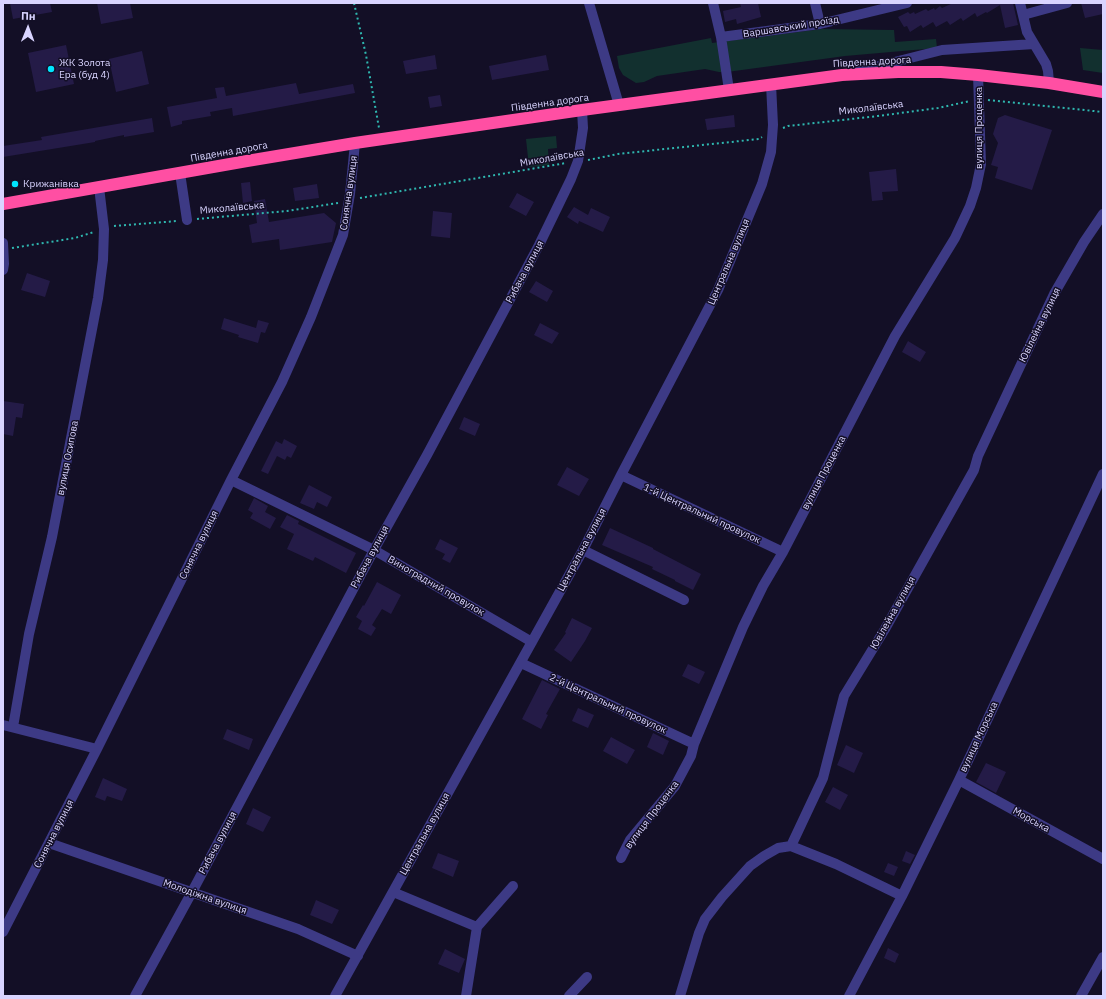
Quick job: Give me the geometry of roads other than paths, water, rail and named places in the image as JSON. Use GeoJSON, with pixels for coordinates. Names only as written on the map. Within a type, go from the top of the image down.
{"type":"FeatureCollection","features":[{"type":"Feature","properties":{"kind":"highway","name":"Південна дорога"},"geometry":{"type":"LineString","coordinates":[[3,204],[381,139],[842,75],[898,72],[941,72],[1049,83],[1103,92]]}},
{"type":"Feature","properties":{"kind":"street"},"geometry":{"type":"LineString","coordinates":[[589,3],[619,105]]}},
{"type":"Feature","properties":{"kind":"street"},"geometry":{"type":"LineString","coordinates":[[713,3],[721,37],[729,90]]}},
{"type":"Feature","properties":{"kind":"street"},"geometry":{"type":"LineString","coordinates":[[815,3],[820,24]]}},
{"type":"Feature","properties":{"kind":"street","name":"Варшавський проїзд"},"geometry":{"type":"LineString","coordinates":[[721,37],[820,24],[908,3]]}},
{"type":"Feature","properties":{"kind":"street"},"geometry":{"type":"LineString","coordinates":[[1020,3],[1027,32],[1046,64],[1049,83]]}},
{"type":"Feature","properties":{"kind":"street"},"geometry":{"type":"LineString","coordinates":[[1023,15],[1067,3]]}},
{"type":"Feature","properties":{"kind":"street"},"geometry":{"type":"LineString","coordinates":[[842,75],[942,50],[1034,44]]}},
{"type":"Feature","properties":{"kind":"street","name":"вулиця Проценка"},"geometry":{"type":"LineString","coordinates":[[620,858],[630,840],[675,786],[691,756],[694,744],[743,627],[763,586],[783,552],[895,336],[955,238],[970,206],[976,188],[981,164],[978,75]]}},
{"type":"Feature","properties":{"kind":"street","name":"Центральна вулиця"},"geometry":{"type":"LineString","coordinates":[[335,996],[583,550],[718,290],[762,184],[771,152],[773,131],[771,84]]}},
{"type":"Feature","properties":{"kind":"street","name":"Рибача вулиця"},"geometry":{"type":"LineString","coordinates":[[135,996],[539,245],[571,179],[578,161],[583,128],[582,110]]}},
{"type":"Feature","properties":{"kind":"street","name":"Сонячна вулиця"},"geometry":{"type":"LineString","coordinates":[[3,932],[282,382],[310,318],[343,235],[356,143]]}},
{"type":"Feature","properties":{"kind":"street"},"geometry":{"type":"LineString","coordinates":[[180,173],[187,220]]}},
{"type":"Feature","properties":{"kind":"street","name":"вулиця Осипова"},"geometry":{"type":"LineString","coordinates":[[8,726],[52,537],[97,305],[103,260],[104,229],[99,187]]}},
{"type":"Feature","properties":{"kind":"street","name":"Ювілейна вулиця"},"geometry":{"type":"LineString","coordinates":[[791,846],[823,778],[844,696],[885,629],[974,470],[978,456],[1054,294],[1084,242],[1103,214]]}},
{"type":"Feature","properties":{"kind":"street"},"geometry":{"type":"LineString","coordinates":[[3,246],[3,270]]}},
{"type":"Feature","properties":{"kind":"street","name":"вулиця Морська"},"geometry":{"type":"LineString","coordinates":[[849,996],[902,896],[959,780],[1103,474]]}},
{"type":"Feature","properties":{"kind":"street","name":"1-й Центральний провулок"},"geometry":{"type":"LineString","coordinates":[[621,475],[783,552]]}},
{"type":"Feature","properties":{"kind":"street","name":"Виноградний провулок"},"geometry":{"type":"LineString","coordinates":[[231,480],[374,550],[532,642]]}},
{"type":"Feature","properties":{"kind":"street"},"geometry":{"type":"LineString","coordinates":[[583,550],[684,600]]}},
{"type":"Feature","properties":{"kind":"street","name":"2-й Центральний провулок"},"geometry":{"type":"LineString","coordinates":[[521,663],[694,744]]}},
{"type":"Feature","properties":{"kind":"street"},"geometry":{"type":"LineString","coordinates":[[8,726],[97,749]]}},
{"type":"Feature","properties":{"kind":"street","name":"Морська"},"geometry":{"type":"LineString","coordinates":[[959,780],[1103,859]]}},
{"type":"Feature","properties":{"kind":"street","name":"Молодіжна вулиця"},"geometry":{"type":"LineString","coordinates":[[49,843],[298,929],[358,956]]}},
{"type":"Feature","properties":{"kind":"street"},"geometry":{"type":"LineString","coordinates":[[680,996],[698,933],[705,918],[750,866],[778,848],[791,846],[836,864],[902,896]]}},
{"type":"Feature","properties":{"kind":"street"},"geometry":{"type":"LineString","coordinates":[[466,996],[477,927],[513,886]]}},
{"type":"Feature","properties":{"kind":"street"},"geometry":{"type":"LineString","coordinates":[[393,892],[477,927]]}},
{"type":"Feature","properties":{"kind":"street"},"geometry":{"type":"LineString","coordinates":[[1081,996],[1103,957]]}},
{"type":"Feature","properties":{"kind":"street"},"geometry":{"type":"LineString","coordinates":[[569,996],[587,976]]}},
{"type":"Feature","properties":{"kind":"place","name":"ЖК Золота Ера (буд 4)"},"geometry":{"type":"Point","coordinates":[51,69]}},
{"type":"Feature","properties":{"kind":"place","name":"Крижанiвка"},"geometry":{"type":"Point","coordinates":[15,184]}}]}
